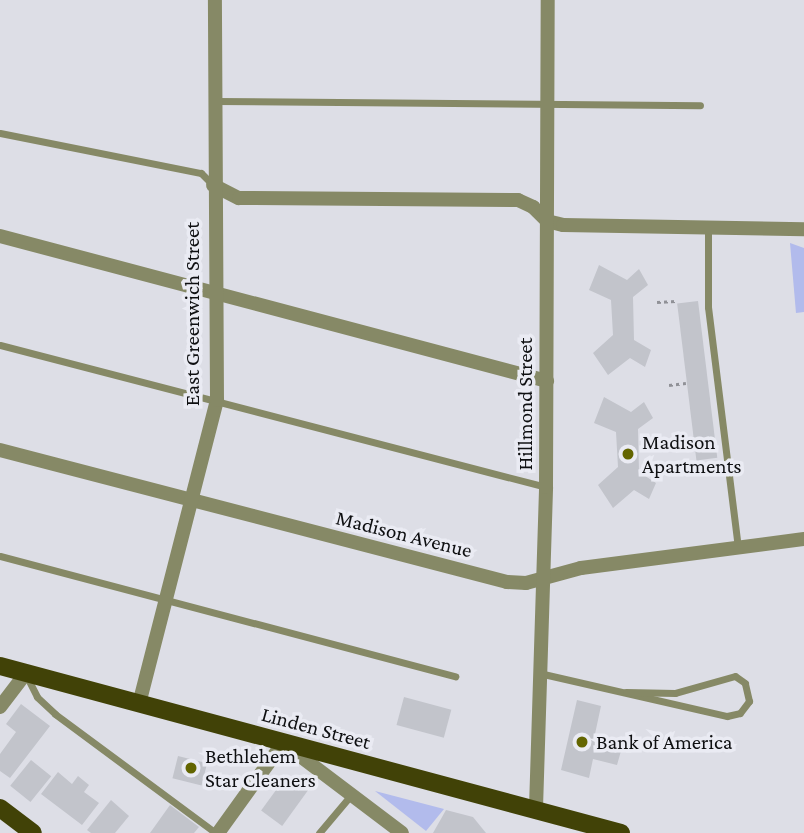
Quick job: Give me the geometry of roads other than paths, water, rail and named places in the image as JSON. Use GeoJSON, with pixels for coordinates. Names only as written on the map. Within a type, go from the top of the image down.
{"type":"FeatureCollection","features":[{"type":"Feature","properties":{"kind":"main road","name":"Linden Street"},"geometry":{"type":"LineString","coordinates":[[0,666],[621,833]]}},
{"type":"Feature","properties":{"kind":"main road"},"geometry":{"type":"LineString","coordinates":[[0,808],[33,833]]}},
{"type":"Feature","properties":{"kind":"street","name":"East Greenwich Street"},"geometry":{"type":"LineString","coordinates":[[139,704],[193,502],[217,400],[213,185],[215,0]]}},
{"type":"Feature","properties":{"kind":"street","name":"Hillmond Street"},"geometry":{"type":"LineString","coordinates":[[536,808],[541,577],[546,487],[548,0]]}},
{"type":"Feature","properties":{"kind":"street"},"geometry":{"type":"LineString","coordinates":[[213,185],[239,198],[518,200],[547,221],[563,225],[709,225],[804,229]]}},
{"type":"Feature","properties":{"kind":"street"},"geometry":{"type":"LineString","coordinates":[[0,236],[547,381]]}},
{"type":"Feature","properties":{"kind":"street","name":"Madison Avenue"},"geometry":{"type":"LineString","coordinates":[[0,450],[507,582],[526,583],[541,577],[738,547],[804,540]]}},
{"type":"Feature","properties":{"kind":"street"},"geometry":{"type":"LineString","coordinates":[[0,707],[26,673]]}},
{"type":"Feature","properties":{"kind":"street"},"geometry":{"type":"LineString","coordinates":[[217,833],[283,743],[402,833]]}},
{"type":"Feature","properties":{"kind":"lane"},"geometry":{"type":"LineString","coordinates":[[215,101],[700,104]]}},
{"type":"Feature","properties":{"kind":"lane"},"geometry":{"type":"LineString","coordinates":[[0,133],[201,173],[213,185]]}},
{"type":"Feature","properties":{"kind":"lane"},"geometry":{"type":"LineString","coordinates":[[709,225],[708,307],[738,547]]}},
{"type":"Feature","properties":{"kind":"lane"},"geometry":{"type":"LineString","coordinates":[[0,345],[546,487]]}},
{"type":"Feature","properties":{"kind":"lane"},"geometry":{"type":"LineString","coordinates":[[0,556],[455,676]]}},
{"type":"Feature","properties":{"kind":"lane"},"geometry":{"type":"LineString","coordinates":[[26,673],[37,697],[55,714],[217,833]]}},
{"type":"Feature","properties":{"kind":"lane"},"geometry":{"type":"LineString","coordinates":[[539,673],[727,716],[740,713],[749,701],[745,684],[735,676],[676,693],[626,692]]}},
{"type":"Feature","properties":{"kind":"lane"},"geometry":{"type":"LineString","coordinates":[[319,833],[351,795]]}},
{"type":"Feature","properties":{"kind":"place","name":"Madison Apartments"},"geometry":{"type":"Point","coordinates":[628,454]}},
{"type":"Feature","properties":{"kind":"place","name":"Bank of America"},"geometry":{"type":"Point","coordinates":[582,742]}},
{"type":"Feature","properties":{"kind":"place","name":"Bethlehem Star Cleaners"},"geometry":{"type":"Point","coordinates":[191,768]}}]}
